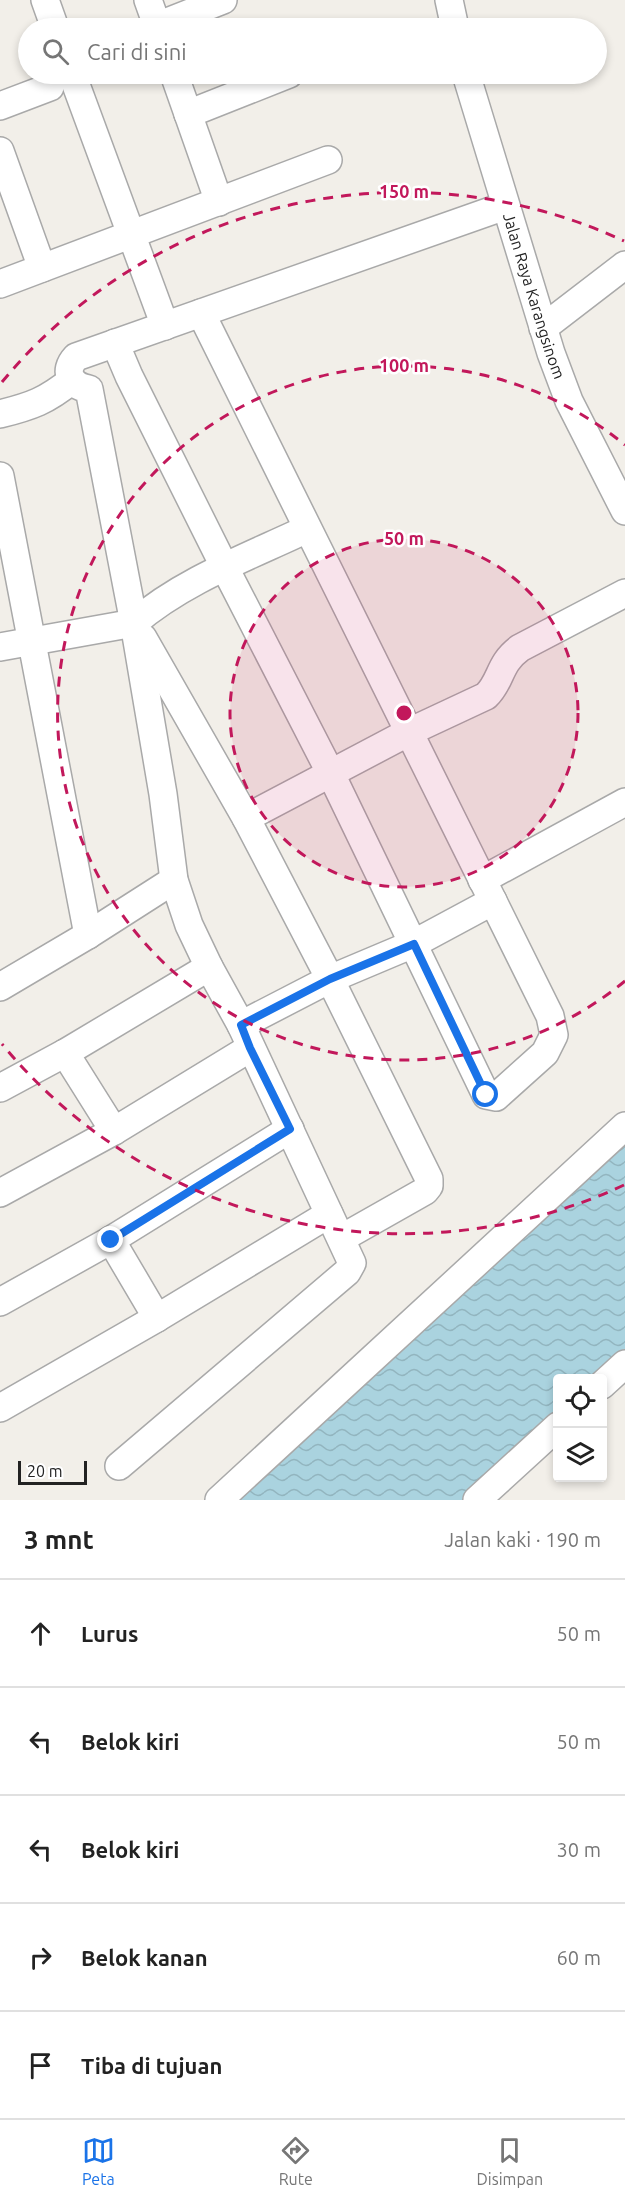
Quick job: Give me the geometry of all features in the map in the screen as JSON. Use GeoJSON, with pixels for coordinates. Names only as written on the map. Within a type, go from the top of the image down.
{"type":"FeatureCollection","features":[{"type":"Feature","properties":{"kind":"street"},"geometry":{"type":"LineString","coordinates":[[45,0],[51,18]]}},
{"type":"Feature","properties":{"kind":"street"},"geometry":{"type":"LineString","coordinates":[[148,0],[155,18]]}},
{"type":"Feature","properties":{"kind":"street"},"geometry":{"type":"LineString","coordinates":[[180,18],[223,0]]}},
{"type":"Feature","properties":{"kind":"street"},"geometry":{"type":"LineString","coordinates":[[448,0],[452,18]]}},
{"type":"Feature","properties":{"kind":"street"},"geometry":{"type":"LineString","coordinates":[[0,105],[51,84]]}},
{"type":"Feature","properties":{"kind":"street"},"geometry":{"type":"LineString","coordinates":[[63,84],[133,235],[165,326]]}},
{"type":"Feature","properties":{"kind":"street"},"geometry":{"type":"LineString","coordinates":[[178,84],[219,202]]}},
{"type":"Feature","properties":{"kind":"street"},"geometry":{"type":"LineString","coordinates":[[188,114],[264,84]]}},
{"type":"Feature","properties":{"kind":"street","name":"Jalan Raya Karangsinom"},"geometry":{"type":"LineString","coordinates":[[469,84],[543,328],[569,401],[625,511]]}},
{"type":"Feature","properties":{"kind":"street"},"geometry":{"type":"LineString","coordinates":[[0,151],[42,268]]}},
{"type":"Feature","properties":{"kind":"street"},"geometry":{"type":"LineString","coordinates":[[0,284],[328,160]]}},
{"type":"Feature","properties":{"kind":"street"},"geometry":{"type":"LineString","coordinates":[[119,1466],[347,1272],[352,1263],[246,1036],[189,925],[174,879],[163,794],[134,623],[80,385],[68,370],[70,363],[76,357],[506,206]]}},
{"type":"Feature","properties":{"kind":"street"},"geometry":{"type":"LineString","coordinates":[[543,328],[625,265]]}},
{"type":"Feature","properties":{"kind":"street"},"geometry":{"type":"LineString","coordinates":[[115,343],[129,376],[225,568],[331,774],[486,1095],[496,1097],[545,1053],[554,1035],[550,1016],[201,313]]}},
{"type":"Feature","properties":{"kind":"street"},"geometry":{"type":"LineString","coordinates":[[0,414],[33,405],[80,385],[129,376]]}},
{"type":"Feature","properties":{"kind":"street"},"geometry":{"type":"LineString","coordinates":[[0,476],[88,935]]}},
{"type":"Feature","properties":{"kind":"street"},"geometry":{"type":"LineString","coordinates":[[0,647],[134,623],[148,610],[204,578],[307,529]]}},
{"type":"Feature","properties":{"kind":"street"},"geometry":{"type":"LineString","coordinates":[[246,818],[408,732],[486,696],[492,690],[501,668],[510,655],[625,593]]}},
{"type":"Feature","properties":{"kind":"street"},"geometry":{"type":"LineString","coordinates":[[134,623],[246,818],[330,979],[430,1182],[425,1191],[342,1238]]}},
{"type":"Feature","properties":{"kind":"street"},"geometry":{"type":"LineString","coordinates":[[0,1193],[114,1131],[330,979],[414,944],[487,890],[625,802]]}},
{"type":"Feature","properties":{"kind":"street"},"geometry":{"type":"LineString","coordinates":[[0,987],[88,935],[174,879]]}},
{"type":"Feature","properties":{"kind":"street"},"geometry":{"type":"LineString","coordinates":[[0,1088],[65,1053],[209,967]]}},
{"type":"Feature","properties":{"kind":"street"},"geometry":{"type":"LineString","coordinates":[[65,1053],[114,1131]]}},
{"type":"Feature","properties":{"kind":"street"},"geometry":{"type":"LineString","coordinates":[[219,1500],[625,1126]]}},
{"type":"Feature","properties":{"kind":"street"},"geometry":{"type":"LineString","coordinates":[[0,1302],[111,1240],[290,1129]]}},
{"type":"Feature","properties":{"kind":"street"},"geometry":{"type":"LineString","coordinates":[[0,1408],[157,1318],[329,1214]]}},
{"type":"Feature","properties":{"kind":"street"},"geometry":{"type":"LineString","coordinates":[[111,1240],[157,1318]]}},
{"type":"Feature","properties":{"kind":"street"},"geometry":{"type":"LineString","coordinates":[[607,1381],[625,1364]]}},
{"type":"Feature","properties":{"kind":"street"},"geometry":{"type":"LineString","coordinates":[[477,1500],[556,1428]]}},
{"type":"Feature","properties":{"kind":"water"},"geometry":{"type":"Polygon","coordinates":[[[625,1126],[625,1364],[607,1375],[553,1374],[553,1431],[478,1500],[219,1500],[625,1126]]]}},
{"type":"Feature","properties":{"kind":"route"},"geometry":{"type":"LineString","coordinates":[[111,1240],[290,1129],[241,1025],[330,979],[414,944],[486,1095]]}}]}
